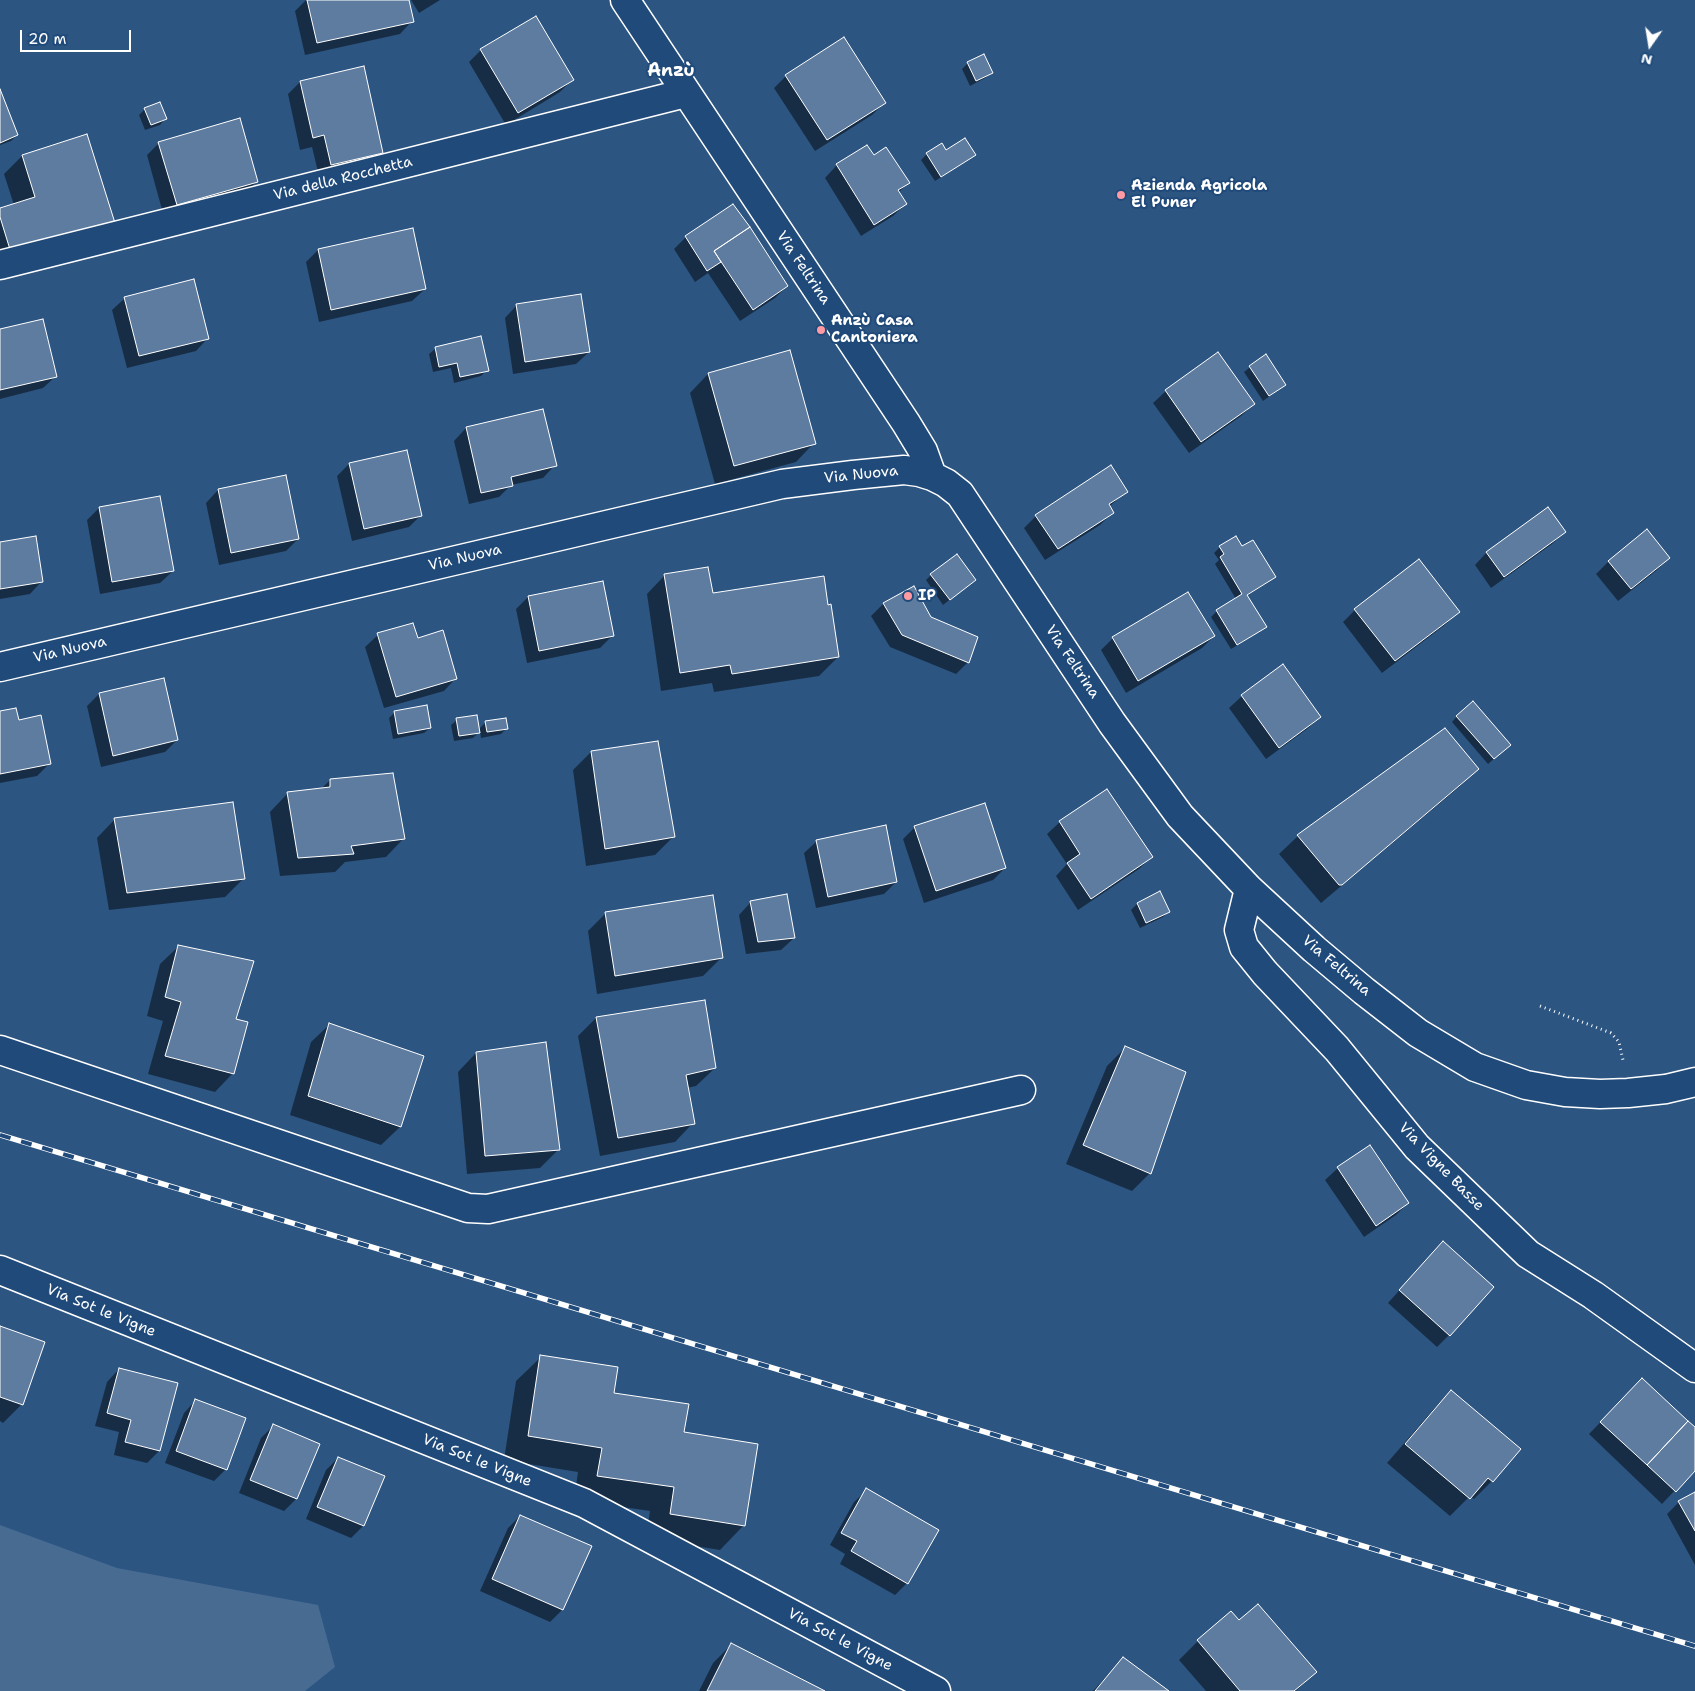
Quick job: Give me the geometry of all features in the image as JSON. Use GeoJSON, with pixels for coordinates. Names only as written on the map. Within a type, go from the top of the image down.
{"type":"FeatureCollection","features":[{"type":"Feature","properties":{"kind":"street","name":"Via Feltrina"},"geometry":{"type":"LineString","coordinates":[[625,0],[906,423],[923,451],[932,476],[946,483],[960,494],[1112,723],[1180,816],[1249,890],[1314,950],[1364,991],[1418,1033],[1475,1067],[1526,1085],[1565,1092],[1628,1093],[1666,1089],[1695,1082]]}},
{"type":"Feature","properties":{"kind":"street","name":"Via della Rocchetta"},"geometry":{"type":"LineString","coordinates":[[0,265],[686,93]]}},
{"type":"Feature","properties":{"kind":"street","name":"Via Nuova"},"geometry":{"type":"LineString","coordinates":[[0,667],[782,484],[904,470],[932,476]]}},
{"type":"Feature","properties":{"kind":"street","name":"Via Vigne Basse"},"geometry":{"type":"LineString","coordinates":[[1249,890],[1239,930],[1244,947],[1337,1049],[1417,1147],[1528,1254],[1593,1295],[1695,1368]]}},
{"type":"Feature","properties":{"kind":"street"},"geometry":{"type":"LineString","coordinates":[[0,1050],[468,1208],[488,1209],[1021,1090]]}},
{"type":"Feature","properties":{"kind":"street","name":"Via Sot le Vigne"},"geometry":{"type":"LineString","coordinates":[[0,1270],[584,1503],[936,1691]]}},
{"type":"Feature","properties":{"kind":"path"},"geometry":{"type":"LineString","coordinates":[[1540,1006],[1606,1031],[1615,1037],[1622,1048],[1628,1093]]}},
{"type":"Feature","properties":{"kind":"shaded area"},"geometry":{"type":"Polygon","coordinates":[[[0,1525],[117,1568],[318,1605],[335,1667],[305,1691],[0,1691],[0,1525]]]}},
{"type":"Feature","properties":{"kind":"building"},"geometry":{"type":"Polygon","coordinates":[[[307,0],[409,0],[414,22],[317,43],[307,0]]]}},
{"type":"Feature","properties":{"kind":"building"},"geometry":{"type":"Polygon","coordinates":[[[536,16],[574,80],[518,113],[480,49],[536,16]]]}},
{"type":"Feature","properties":{"kind":"building"},"geometry":{"type":"Polygon","coordinates":[[[844,37],[886,103],[827,140],[785,75],[844,37]]]}},
{"type":"Feature","properties":{"kind":"building"},"geometry":{"type":"Polygon","coordinates":[[[984,54],[993,73],[976,81],[967,62],[984,54]]]}},
{"type":"Feature","properties":{"kind":"building"},"geometry":{"type":"Polygon","coordinates":[[[364,66],[383,153],[331,165],[324,135],[313,138],[300,81],[364,66]]]}},
{"type":"Feature","properties":{"kind":"building"},"geometry":{"type":"Polygon","coordinates":[[[0,89],[18,135],[0,143],[0,89]]]}},
{"type":"Feature","properties":{"kind":"building"},"geometry":{"type":"Polygon","coordinates":[[[160,102],[167,119],[151,125],[144,108],[160,102]]]}},
{"type":"Feature","properties":{"kind":"building"},"geometry":{"type":"Polygon","coordinates":[[[240,118],[258,182],[177,205],[158,142],[240,118]]]}},
{"type":"Feature","properties":{"kind":"building"},"geometry":{"type":"Polygon","coordinates":[[[87,134],[115,223],[12,256],[0,217],[0,208],[35,197],[22,155],[87,134]]]}},
{"type":"Feature","properties":{"kind":"building"},"geometry":{"type":"Polygon","coordinates":[[[965,138],[976,155],[941,177],[926,153],[942,143],[946,150],[965,138]]]}},
{"type":"Feature","properties":{"kind":"building"},"geometry":{"type":"Polygon","coordinates":[[[867,145],[874,155],[886,147],[910,183],[898,190],[907,204],[874,225],[836,164],[867,145]]]}},
{"type":"Feature","properties":{"kind":"building"},"geometry":{"type":"Polygon","coordinates":[[[733,204],[750,227],[714,251],[721,262],[707,271],[685,236],[733,204]]]}},
{"type":"Feature","properties":{"kind":"building"},"geometry":{"type":"Polygon","coordinates":[[[750,227],[788,286],[753,310],[714,251],[750,227]]]}},
{"type":"Feature","properties":{"kind":"building"},"geometry":{"type":"Polygon","coordinates":[[[413,228],[426,289],[331,310],[318,249],[413,228]]]}},
{"type":"Feature","properties":{"kind":"building"},"geometry":{"type":"Polygon","coordinates":[[[194,279],[209,339],[139,356],[124,297],[194,279]]]}},
{"type":"Feature","properties":{"kind":"building"},"geometry":{"type":"Polygon","coordinates":[[[581,294],[590,352],[525,362],[516,304],[581,294]]]}},
{"type":"Feature","properties":{"kind":"building"},"geometry":{"type":"Polygon","coordinates":[[[43,319],[57,377],[0,390],[0,329],[43,319]]]}},
{"type":"Feature","properties":{"kind":"building"},"geometry":{"type":"Polygon","coordinates":[[[481,336],[489,371],[460,377],[457,363],[439,367],[435,347],[481,336]]]}},
{"type":"Feature","properties":{"kind":"building"},"geometry":{"type":"Polygon","coordinates":[[[790,350],[816,444],[734,466],[708,373],[790,350]]]}},
{"type":"Feature","properties":{"kind":"building"},"geometry":{"type":"Polygon","coordinates":[[[1218,352],[1255,404],[1201,442],[1165,390],[1218,352]]]}},
{"type":"Feature","properties":{"kind":"building"},"geometry":{"type":"Polygon","coordinates":[[[1266,354],[1286,385],[1269,396],[1249,366],[1266,354]]]}},
{"type":"Feature","properties":{"kind":"building"},"geometry":{"type":"Polygon","coordinates":[[[543,409],[557,466],[511,477],[513,486],[481,493],[466,427],[543,409]]]}},
{"type":"Feature","properties":{"kind":"building"},"geometry":{"type":"Polygon","coordinates":[[[407,450],[422,516],[364,529],[349,463],[407,450]]]}},
{"type":"Feature","properties":{"kind":"building"},"geometry":{"type":"Polygon","coordinates":[[[1111,465],[1128,492],[1109,504],[1114,513],[1058,549],[1035,515],[1111,465]]]}},
{"type":"Feature","properties":{"kind":"building"},"geometry":{"type":"Polygon","coordinates":[[[286,475],[299,539],[231,553],[218,489],[286,475]]]}},
{"type":"Feature","properties":{"kind":"building"},"geometry":{"type":"Polygon","coordinates":[[[160,496],[174,571],[112,582],[99,507],[160,496]]]}},
{"type":"Feature","properties":{"kind":"building"},"geometry":{"type":"Polygon","coordinates":[[[1548,507],[1566,532],[1504,577],[1486,552],[1548,507]]]}},
{"type":"Feature","properties":{"kind":"building"},"geometry":{"type":"Polygon","coordinates":[[[1647,529],[1670,558],[1631,589],[1608,561],[1647,529]]]}},
{"type":"Feature","properties":{"kind":"building"},"geometry":{"type":"Polygon","coordinates":[[[36,536],[43,582],[0,589],[0,542],[36,536]]]}},
{"type":"Feature","properties":{"kind":"building"},"geometry":{"type":"Polygon","coordinates":[[[1236,536],[1242,546],[1253,540],[1276,577],[1247,595],[1267,627],[1237,645],[1216,610],[1242,594],[1220,557],[1224,554],[1219,546],[1236,536]]]}},
{"type":"Feature","properties":{"kind":"building"},"geometry":{"type":"Polygon","coordinates":[[[957,554],[976,580],[950,600],[930,574],[957,554]]]}},
{"type":"Feature","properties":{"kind":"building"},"geometry":{"type":"Polygon","coordinates":[[[1419,559],[1460,612],[1395,661],[1354,609],[1419,559]]]}},
{"type":"Feature","properties":{"kind":"building"},"geometry":{"type":"Polygon","coordinates":[[[708,567],[713,593],[824,576],[828,605],[831,604],[839,657],[732,674],[730,665],[680,673],[664,574],[708,567]]]}},
{"type":"Feature","properties":{"kind":"building"},"geometry":{"type":"Polygon","coordinates":[[[603,581],[614,636],[539,651],[528,596],[603,581]]]}},
{"type":"Feature","properties":{"kind":"building"},"geometry":{"type":"Polygon","coordinates":[[[914,586],[931,617],[978,637],[969,663],[902,635],[883,603],[914,586]]]}},
{"type":"Feature","properties":{"kind":"building"},"geometry":{"type":"Polygon","coordinates":[[[1188,592],[1215,636],[1138,681],[1112,637],[1188,592]]]}},
{"type":"Feature","properties":{"kind":"building"},"geometry":{"type":"Polygon","coordinates":[[[413,623],[418,638],[443,630],[457,679],[396,697],[377,633],[413,623]]]}},
{"type":"Feature","properties":{"kind":"building"},"geometry":{"type":"Polygon","coordinates":[[[1283,664],[1321,717],[1279,748],[1241,695],[1283,664]]]}},
{"type":"Feature","properties":{"kind":"building"},"geometry":{"type":"Polygon","coordinates":[[[164,678],[178,740],[113,756],[99,693],[164,678]]]}},
{"type":"Feature","properties":{"kind":"building"},"geometry":{"type":"Polygon","coordinates":[[[1473,701],[1511,745],[1494,759],[1456,716],[1473,701]]]}},
{"type":"Feature","properties":{"kind":"building"},"geometry":{"type":"Polygon","coordinates":[[[427,705],[431,728],[398,734],[394,711],[427,705]]]}},
{"type":"Feature","properties":{"kind":"building"},"geometry":{"type":"Polygon","coordinates":[[[16,708],[19,720],[41,715],[51,764],[0,774],[0,711],[16,708]]]}},
{"type":"Feature","properties":{"kind":"building"},"geometry":{"type":"Polygon","coordinates":[[[477,715],[480,733],[459,736],[456,718],[477,715]]]}},
{"type":"Feature","properties":{"kind":"building"},"geometry":{"type":"Polygon","coordinates":[[[506,718],[508,729],[487,732],[485,721],[506,718]]]}},
{"type":"Feature","properties":{"kind":"building"},"geometry":{"type":"Polygon","coordinates":[[[1445,728],[1479,769],[1342,885],[1339,885],[1297,835],[1445,728]]]}},
{"type":"Feature","properties":{"kind":"building"},"geometry":{"type":"Polygon","coordinates":[[[658,741],[675,837],[605,849],[591,751],[658,741]]]}},
{"type":"Feature","properties":{"kind":"building"},"geometry":{"type":"Polygon","coordinates":[[[393,773],[405,839],[351,846],[354,854],[298,858],[287,792],[330,787],[330,779],[393,773]]]}},
{"type":"Feature","properties":{"kind":"building"},"geometry":{"type":"Polygon","coordinates":[[[1107,789],[1153,857],[1091,899],[1067,863],[1080,854],[1059,821],[1107,789]]]}},
{"type":"Feature","properties":{"kind":"building"},"geometry":{"type":"Polygon","coordinates":[[[233,802],[245,879],[127,893],[114,818],[233,802]]]}},
{"type":"Feature","properties":{"kind":"building"},"geometry":{"type":"Polygon","coordinates":[[[985,803],[1006,868],[936,891],[914,826],[985,803]]]}},
{"type":"Feature","properties":{"kind":"building"},"geometry":{"type":"Polygon","coordinates":[[[886,825],[897,882],[828,897],[816,840],[886,825]]]}},
{"type":"Feature","properties":{"kind":"building"},"geometry":{"type":"Polygon","coordinates":[[[1160,891],[1170,912],[1146,923],[1137,903],[1160,891]]]}},
{"type":"Feature","properties":{"kind":"building"},"geometry":{"type":"Polygon","coordinates":[[[787,894],[795,938],[758,942],[750,901],[787,894]]]}},
{"type":"Feature","properties":{"kind":"building"},"geometry":{"type":"Polygon","coordinates":[[[713,895],[723,958],[615,976],[605,912],[713,895]]]}},
{"type":"Feature","properties":{"kind":"building"},"geometry":{"type":"Polygon","coordinates":[[[178,945],[254,961],[236,1019],[248,1022],[234,1074],[165,1056],[181,1002],[165,997],[178,945]]]}},
{"type":"Feature","properties":{"kind":"building"},"geometry":{"type":"Polygon","coordinates":[[[705,1000],[716,1068],[686,1075],[695,1124],[618,1138],[596,1017],[705,1000]]]}},
{"type":"Feature","properties":{"kind":"building"},"geometry":{"type":"Polygon","coordinates":[[[329,1023],[424,1056],[401,1127],[308,1096],[329,1023]]]}},
{"type":"Feature","properties":{"kind":"building"},"geometry":{"type":"Polygon","coordinates":[[[546,1042],[560,1150],[485,1156],[476,1052],[546,1042]]]}},
{"type":"Feature","properties":{"kind":"building"},"geometry":{"type":"Polygon","coordinates":[[[1125,1046],[1186,1072],[1151,1174],[1083,1145],[1125,1046]]]}},
{"type":"Feature","properties":{"kind":"building"},"geometry":{"type":"Polygon","coordinates":[[[1370,1145],[1409,1203],[1376,1226],[1337,1167],[1370,1145]]]}},
{"type":"Feature","properties":{"kind":"building"},"geometry":{"type":"Polygon","coordinates":[[[1443,1241],[1494,1287],[1450,1336],[1399,1290],[1443,1241]]]}},
{"type":"Feature","properties":{"kind":"building"},"geometry":{"type":"Polygon","coordinates":[[[0,1326],[45,1342],[23,1405],[0,1397],[0,1326]]]}},
{"type":"Feature","properties":{"kind":"building"},"geometry":{"type":"Polygon","coordinates":[[[540,1355],[618,1367],[614,1393],[689,1404],[684,1432],[758,1444],[745,1526],[670,1514],[674,1487],[597,1476],[602,1448],[528,1436],[540,1355]]]}},
{"type":"Feature","properties":{"kind":"building"},"geometry":{"type":"Polygon","coordinates":[[[119,1368],[178,1383],[160,1451],[125,1442],[131,1420],[107,1413],[119,1368]]]}},
{"type":"Feature","properties":{"kind":"building"},"geometry":{"type":"Polygon","coordinates":[[[1642,1378],[1688,1421],[1647,1465],[1600,1422],[1642,1378]]]}},
{"type":"Feature","properties":{"kind":"building"},"geometry":{"type":"Polygon","coordinates":[[[1451,1390],[1521,1449],[1493,1482],[1488,1478],[1470,1499],[1405,1444],[1451,1390]]]}},
{"type":"Feature","properties":{"kind":"building"},"geometry":{"type":"Polygon","coordinates":[[[195,1399],[246,1418],[227,1470],[176,1451],[195,1399]]]}},
{"type":"Feature","properties":{"kind":"building"},"geometry":{"type":"Polygon","coordinates":[[[1688,1421],[1695,1427],[1695,1471],[1676,1492],[1647,1465],[1688,1421]]]}},
{"type":"Feature","properties":{"kind":"building"},"geometry":{"type":"Polygon","coordinates":[[[273,1424],[320,1444],[297,1499],[250,1480],[273,1424]]]}},
{"type":"Feature","properties":{"kind":"building"},"geometry":{"type":"Polygon","coordinates":[[[338,1457],[385,1476],[364,1526],[317,1507],[338,1457]]]}},
{"type":"Feature","properties":{"kind":"building"},"geometry":{"type":"Polygon","coordinates":[[[866,1488],[939,1530],[908,1584],[851,1551],[857,1541],[841,1533],[866,1488]]]}},
{"type":"Feature","properties":{"kind":"building"},"geometry":{"type":"Polygon","coordinates":[[[1695,1492],[1695,1531],[1678,1501],[1695,1492]]]}},
{"type":"Feature","properties":{"kind":"building"},"geometry":{"type":"Polygon","coordinates":[[[520,1515],[592,1546],[563,1610],[492,1579],[520,1515]]]}},
{"type":"Feature","properties":{"kind":"building"},"geometry":{"type":"Polygon","coordinates":[[[1258,1604],[1317,1672],[1294,1691],[1240,1691],[1197,1640],[1231,1611],[1239,1620],[1258,1604]]]}},
{"type":"Feature","properties":{"kind":"building"},"geometry":{"type":"Polygon","coordinates":[[[731,1643],[825,1691],[707,1691],[731,1643]]]}},
{"type":"Feature","properties":{"kind":"building"},"geometry":{"type":"Polygon","coordinates":[[[1123,1657],[1169,1691],[1095,1691],[1123,1657]]]}},
{"type":"Feature","properties":{"kind":"railway"},"geometry":{"type":"LineString","coordinates":[[0,1135],[1695,1646]]}},
{"type":"Feature","properties":{"kind":"place","name":"Azienda Agricola El Puner"},"geometry":{"type":"Point","coordinates":[1121,195]}},
{"type":"Feature","properties":{"kind":"place","name":"Anzù Casa Cantoniera"},"geometry":{"type":"Point","coordinates":[821,330]}},
{"type":"Feature","properties":{"kind":"place","name":"IP"},"geometry":{"type":"Point","coordinates":[908,596]}},
{"type":"Feature","properties":{"kind":"district","name":"Anzù"},"geometry":{"type":"Point","coordinates":[671,71]}}]}
